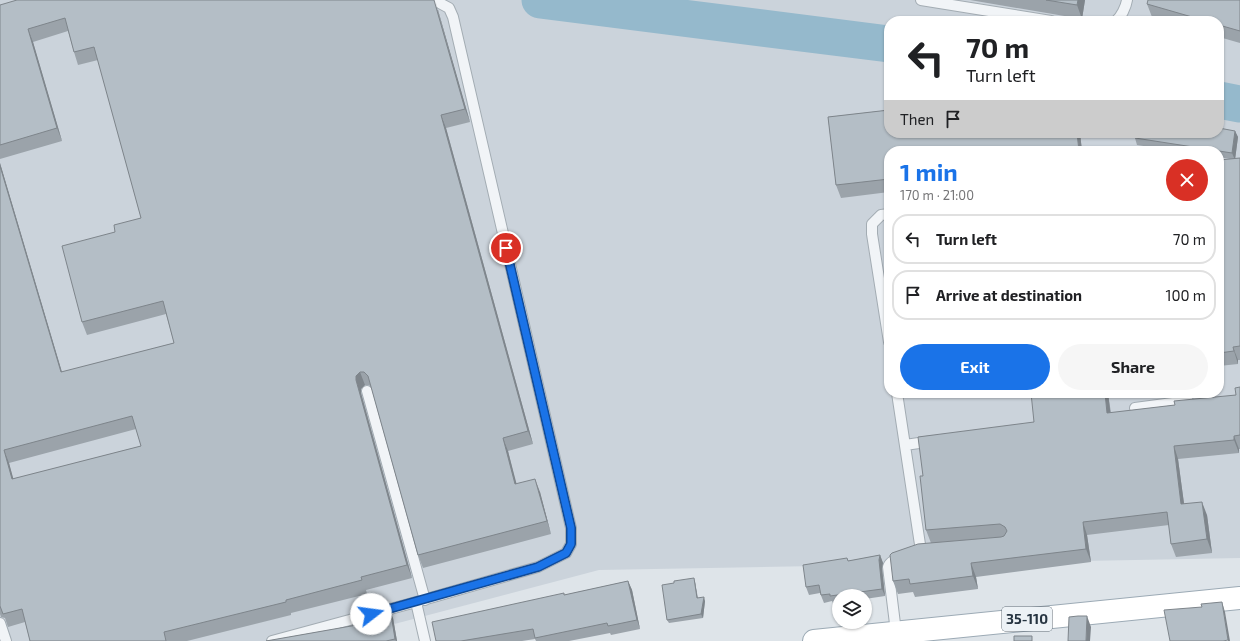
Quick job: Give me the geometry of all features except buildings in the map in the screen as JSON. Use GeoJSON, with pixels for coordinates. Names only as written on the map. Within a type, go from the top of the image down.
{"type":"FeatureCollection","features":[{"type":"Feature","properties":{"kind":"main road","name":"35-110"},"geometry":{"type":"LineString","coordinates":[[814,641],[1240,598]]}},
{"type":"Feature","properties":{"kind":"lane"},"geometry":{"type":"LineString","coordinates":[[272,641],[538,567],[566,553],[571,544],[571,528],[453,17],[449,8],[434,0]]}},
{"type":"Feature","properties":{"kind":"lane"},"geometry":{"type":"LineString","coordinates":[[921,0],[1020,16]]}},
{"type":"Feature","properties":{"kind":"lane"},"geometry":{"type":"LineString","coordinates":[[1120,16],[1127,0]]}},
{"type":"Feature","properties":{"kind":"lane"},"geometry":{"type":"LineString","coordinates":[[884,215],[876,219],[872,224],[884,309]]}},
{"type":"Feature","properties":{"kind":"lane"},"geometry":{"type":"LineString","coordinates":[[367,391],[420,601],[425,641]]}},
{"type":"Feature","properties":{"kind":"lane"},"geometry":{"type":"LineString","coordinates":[[896,632],[888,564],[894,560],[925,550],[898,398]]}},
{"type":"Feature","properties":{"kind":"lane"},"geometry":{"type":"LineString","coordinates":[[1135,408],[1195,400]]}},
{"type":"Feature","properties":{"kind":"lane"},"geometry":{"type":"LineString","coordinates":[[905,445],[942,440]]}},
{"type":"Feature","properties":{"kind":"lane"},"geometry":{"type":"LineString","coordinates":[[0,622],[6,641]]}},
{"type":"Feature","properties":{"kind":"shaded area"},"geometry":{"type":"Polygon","coordinates":[[[0,0],[1240,0],[1240,558],[599,570],[330,641],[0,641],[0,0]]]}},
{"type":"Feature","properties":{"kind":"waterway"},"geometry":{"type":"LineString","coordinates":[[540,0],[884,43]]}},
{"type":"Feature","properties":{"kind":"waterway"},"geometry":{"type":"LineString","coordinates":[[1224,101],[1240,104]]}},
{"type":"Feature","properties":{"kind":"route"},"geometry":{"type":"LineString","coordinates":[[371,614],[538,567],[566,553],[570,549],[571,528],[506,248]]}}]}
